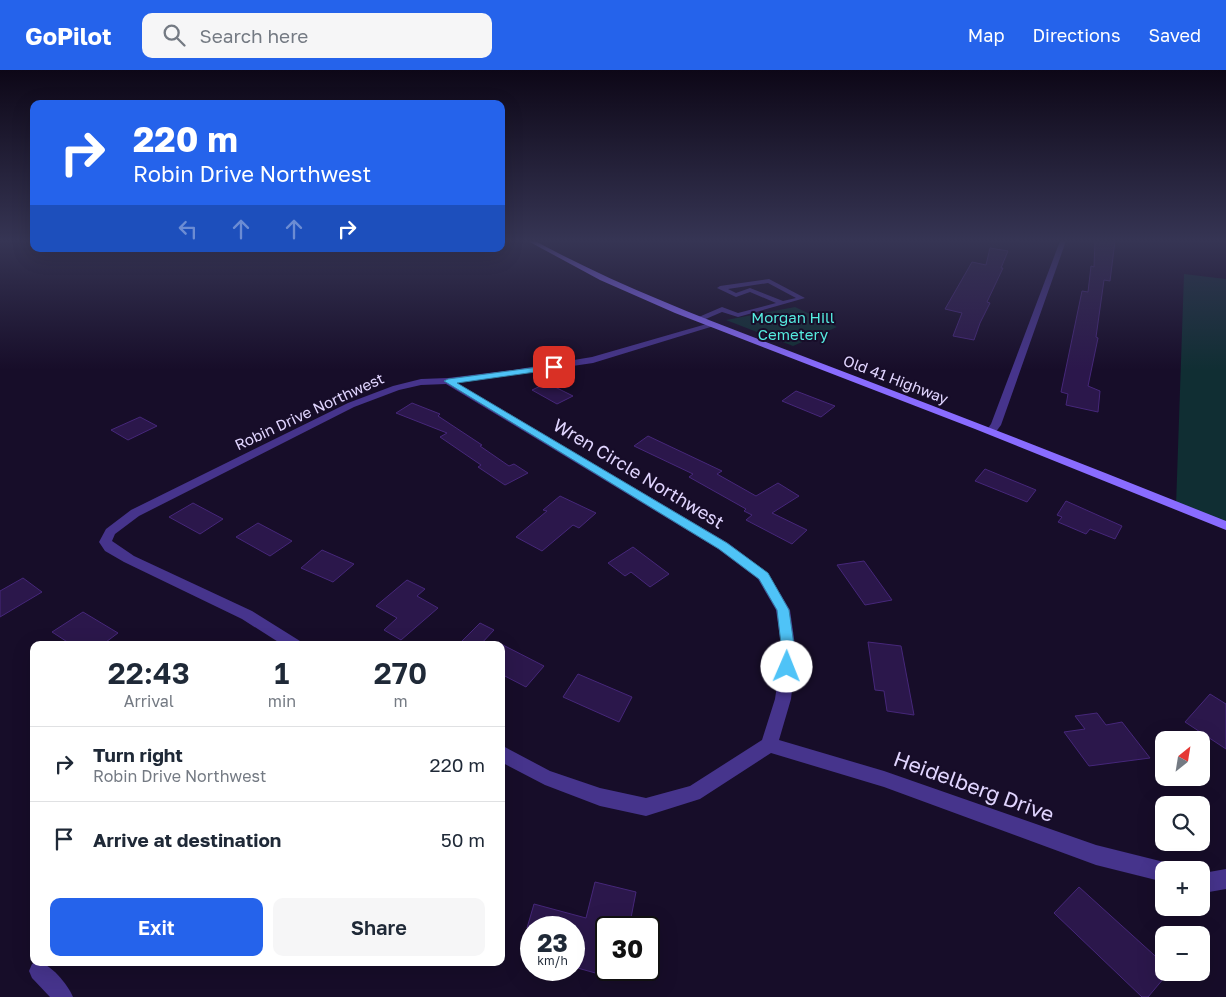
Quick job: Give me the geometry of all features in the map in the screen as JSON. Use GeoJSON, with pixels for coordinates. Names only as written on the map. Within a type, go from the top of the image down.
{"type":"FeatureCollection","features":[{"type":"Feature","properties":{"kind":"main road","name":"Old 41 Highway"},"geometry":{"type":"LineString","coordinates":[[619,284],[713,325],[991,431],[1226,526]]}},
{"type":"Feature","properties":{"kind":"street"},"geometry":{"type":"LineString","coordinates":[[991,431],[996,425],[1046,284]]}},
{"type":"Feature","properties":{"kind":"street","name":"Robin Drive Northwest"},"geometry":{"type":"LineString","coordinates":[[288,641],[246,615],[110,548],[105,542],[110,532],[135,513],[160,500],[351,405],[396,388],[421,382],[448,381],[592,360],[713,325]]}},
{"type":"Feature","properties":{"kind":"street","name":"Wren Circle Northwest"},"geometry":{"type":"LineString","coordinates":[[448,381],[723,546],[763,576],[783,610],[788,652],[783,699],[768,745]]}},
{"type":"Feature","properties":{"kind":"street"},"geometry":{"type":"LineString","coordinates":[[505,755],[555,780],[600,797],[646,807],[694,793],[768,745]]}},
{"type":"Feature","properties":{"kind":"street","name":"Heidelberg Drive"},"geometry":{"type":"LineString","coordinates":[[768,745],[884,778],[1096,855],[1155,870]]}},
{"type":"Feature","properties":{"kind":"street"},"geometry":{"type":"LineString","coordinates":[[1210,882],[1226,879]]}},
{"type":"Feature","properties":{"kind":"lane"},"geometry":{"type":"LineString","coordinates":[[743,284],[720,288],[736,295],[750,290],[783,303]]}},
{"type":"Feature","properties":{"kind":"lane"},"geometry":{"type":"LineString","coordinates":[[698,319],[722,309],[738,315],[802,298],[777,284]]}},
{"type":"Feature","properties":{"kind":"lane"},"geometry":{"type":"LineString","coordinates":[[39,971],[63,997]]}},
{"type":"Feature","properties":{"kind":"green space"},"geometry":{"type":"Polygon","coordinates":[[[1184,284],[1226,284],[1226,526],[1176,506],[1184,284]]]}},
{"type":"Feature","properties":{"kind":"green space","name":"Morgan Hill Cemetery"},"geometry":{"type":"Polygon","coordinates":[[[795,307],[837,327],[793,346],[726,320],[795,307]]]}},
{"type":"Feature","properties":{"kind":"building"},"geometry":{"type":"Polygon","coordinates":[[[959,284],[995,284],[987,302],[990,303],[974,340],[953,336],[962,313],[945,309],[959,284]]]}},
{"type":"Feature","properties":{"kind":"building"},"geometry":{"type":"Polygon","coordinates":[[[1089,284],[1103,284],[1096,337],[1098,338],[1088,386],[1100,391],[1098,412],[1066,405],[1068,394],[1061,392],[1082,291],[1088,292],[1089,284]]]}},
{"type":"Feature","properties":{"kind":"building"},"geometry":{"type":"Polygon","coordinates":[[[547,383],[573,396],[557,404],[532,390],[547,383]]]}},
{"type":"Feature","properties":{"kind":"building"},"geometry":{"type":"Polygon","coordinates":[[[796,391],[835,406],[821,417],[782,401],[796,391]]]}},
{"type":"Feature","properties":{"kind":"building"},"geometry":{"type":"Polygon","coordinates":[[[412,403],[440,414],[438,416],[482,445],[480,446],[509,466],[514,464],[528,473],[505,485],[478,467],[481,465],[440,437],[447,433],[396,413],[412,403]]]}},
{"type":"Feature","properties":{"kind":"building"},"geometry":{"type":"Polygon","coordinates":[[[140,417],[157,426],[128,440],[111,430],[140,417]]]}},
{"type":"Feature","properties":{"kind":"building"},"geometry":{"type":"Polygon","coordinates":[[[648,436],[722,471],[717,474],[756,496],[778,483],[799,496],[772,513],[807,530],[792,544],[746,520],[752,515],[744,511],[746,509],[689,477],[693,474],[634,446],[648,436]]]}},
{"type":"Feature","properties":{"kind":"building"},"geometry":{"type":"Polygon","coordinates":[[[985,469],[1036,490],[1027,502],[975,481],[985,469]]]}},
{"type":"Feature","properties":{"kind":"building"},"geometry":{"type":"Polygon","coordinates":[[[560,496],[596,513],[579,528],[573,525],[542,551],[516,537],[547,511],[543,510],[560,496]]]}},
{"type":"Feature","properties":{"kind":"building"},"geometry":{"type":"Polygon","coordinates":[[[1066,501],[1122,526],[1115,539],[1090,529],[1086,534],[1058,522],[1062,517],[1057,515],[1066,501]]]}},
{"type":"Feature","properties":{"kind":"building"},"geometry":{"type":"Polygon","coordinates":[[[193,503],[223,519],[200,534],[169,517],[193,503]]]}},
{"type":"Feature","properties":{"kind":"building"},"geometry":{"type":"Polygon","coordinates":[[[258,523],[292,541],[270,556],[236,537],[258,523]]]}},
{"type":"Feature","properties":{"kind":"building"},"geometry":{"type":"Polygon","coordinates":[[[633,547],[669,574],[650,587],[631,572],[625,576],[608,563],[633,547]]]}},
{"type":"Feature","properties":{"kind":"building"},"geometry":{"type":"Polygon","coordinates":[[[322,550],[354,564],[333,582],[301,568],[322,550]]]}},
{"type":"Feature","properties":{"kind":"building"},"geometry":{"type":"Polygon","coordinates":[[[864,561],[892,600],[865,605],[837,565],[864,561]]]}},
{"type":"Feature","properties":{"kind":"building"},"geometry":{"type":"Polygon","coordinates":[[[23,578],[42,592],[0,617],[0,591],[23,578]]]}},
{"type":"Feature","properties":{"kind":"building"},"geometry":{"type":"Polygon","coordinates":[[[407,580],[425,589],[417,596],[438,608],[401,640],[384,630],[397,618],[376,606],[407,580]]]}},
{"type":"Feature","properties":{"kind":"building"},"geometry":{"type":"Polygon","coordinates":[[[83,612],[118,633],[107,641],[66,641],[52,632],[83,612]]]}},
{"type":"Feature","properties":{"kind":"building"},"geometry":{"type":"Polygon","coordinates":[[[480,623],[494,630],[484,641],[462,641],[480,623]]]}},
{"type":"Feature","properties":{"kind":"building"},"geometry":{"type":"Polygon","coordinates":[[[868,642],[901,646],[914,715],[887,711],[884,691],[875,690],[868,642]]]}},
{"type":"Feature","properties":{"kind":"building"},"geometry":{"type":"Polygon","coordinates":[[[505,646],[544,666],[526,687],[505,676],[505,646]]]}},
{"type":"Feature","properties":{"kind":"building"},"geometry":{"type":"Polygon","coordinates":[[[578,674],[632,697],[619,722],[563,697],[578,674]]]}},
{"type":"Feature","properties":{"kind":"building"},"geometry":{"type":"Polygon","coordinates":[[[1210,694],[1226,704],[1226,749],[1210,738],[1210,731],[1199,731],[1185,722],[1210,694]]]}},
{"type":"Feature","properties":{"kind":"building"},"geometry":{"type":"Polygon","coordinates":[[[1097,713],[1106,725],[1122,722],[1150,758],[1089,766],[1064,732],[1085,729],[1075,716],[1097,713]]]}},
{"type":"Feature","properties":{"kind":"building"},"geometry":{"type":"Polygon","coordinates":[[[595,882],[636,892],[631,916],[595,916],[595,973],[585,970],[586,918],[595,882]]]}},
{"type":"Feature","properties":{"kind":"building"},"geometry":{"type":"Polygon","coordinates":[[[1079,887],[1155,956],[1155,981],[1161,981],[1148,997],[1142,997],[1054,913],[1079,887]]]}},
{"type":"Feature","properties":{"kind":"building"},"geometry":{"type":"Polygon","coordinates":[[[534,904],[579,916],[530,916],[534,904]]]}},
{"type":"Feature","properties":{"kind":"route"},"geometry":{"type":"LineString","coordinates":[[554,367],[448,381],[692,526],[763,576],[783,610],[788,652],[787,667]]}}]}
